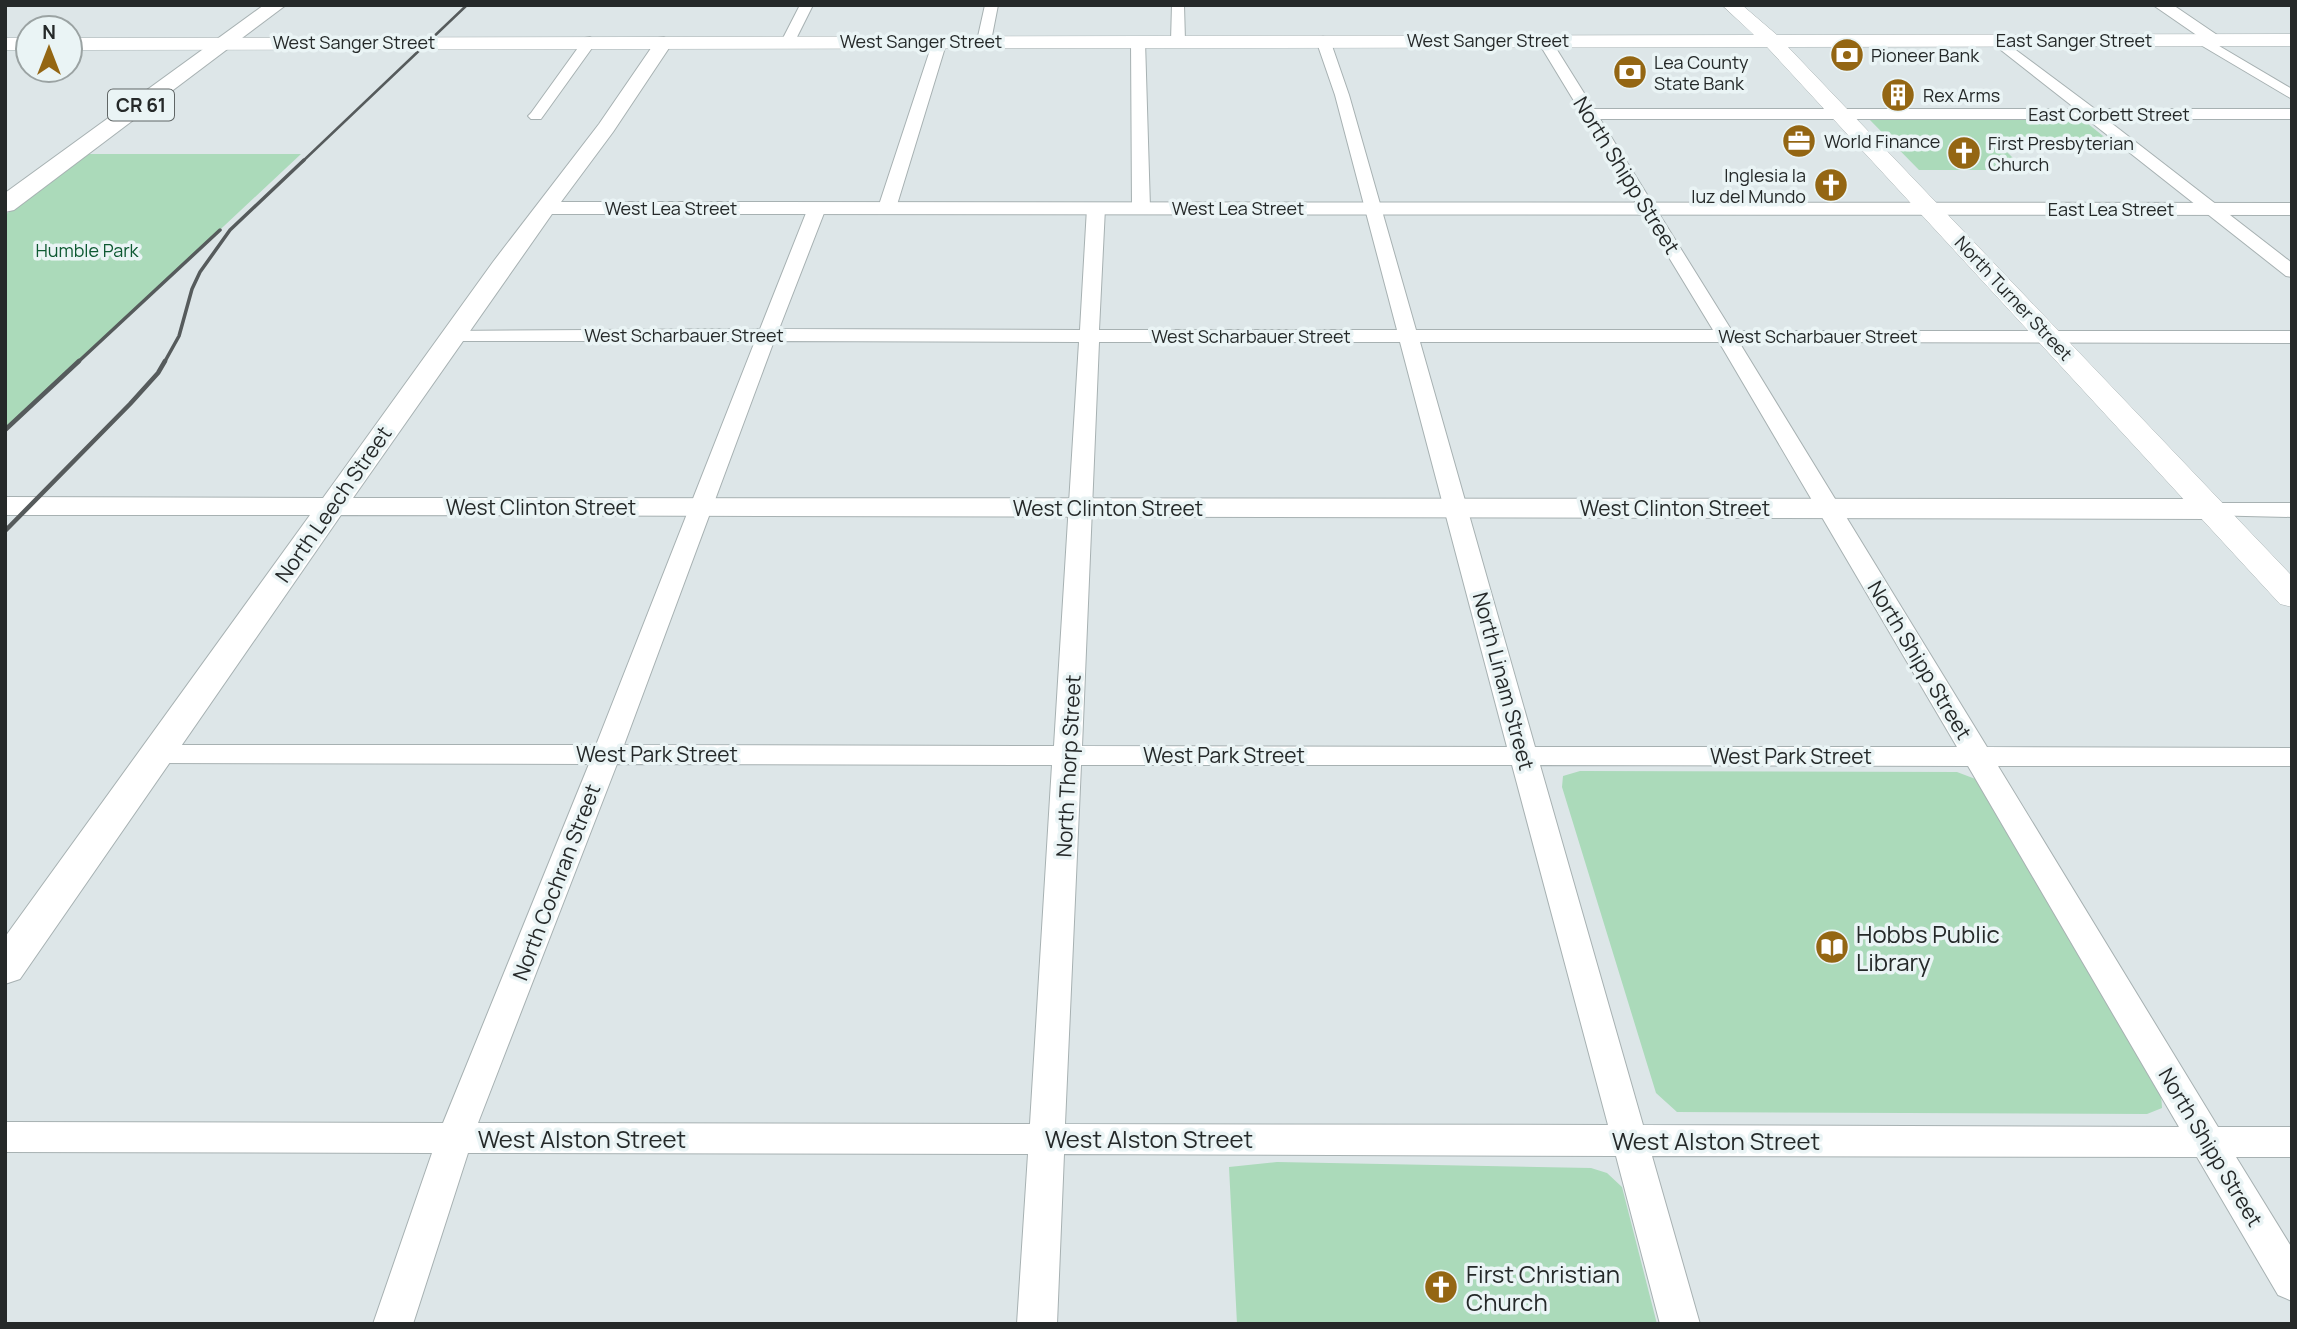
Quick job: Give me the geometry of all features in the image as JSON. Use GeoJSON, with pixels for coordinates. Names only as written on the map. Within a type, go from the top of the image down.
{"type":"FeatureCollection","features":[{"type":"Feature","properties":{"kind":"main road","name":"CR 61"},"geometry":{"type":"LineString","coordinates":[[5,205],[277,5]]}},
{"type":"Feature","properties":{"kind":"main road"},"geometry":{"type":"LineString","coordinates":[[1654,41],[1677,36],[1721,36],[1733,31],[1713,5]]}},
{"type":"Feature","properties":{"kind":"main road"},"geometry":{"type":"LineString","coordinates":[[1738,11],[1830,36],[1973,40]]}},
{"type":"Feature","properties":{"kind":"main road","name":"North Turner Street"},"geometry":{"type":"LineString","coordinates":[[1738,11],[1771,40],[1841,113],[2292,597]]}},
{"type":"Feature","properties":{"kind":"main road","name":"West Sanger Street"},"geometry":{"type":"LineString","coordinates":[[84,44],[1771,40]]}},
{"type":"Feature","properties":{"kind":"main road","name":"East Sanger Street"},"geometry":{"type":"LineString","coordinates":[[1771,40],[2292,40]]}},
{"type":"Feature","properties":{"kind":"street"},"geometry":{"type":"LineString","coordinates":[[788,42],[807,5]]}},
{"type":"Feature","properties":{"kind":"street"},"geometry":{"type":"LineString","coordinates":[[984,41],[992,5]]}},
{"type":"Feature","properties":{"kind":"street"},"geometry":{"type":"LineString","coordinates":[[1178,5],[1178,41]]}},
{"type":"Feature","properties":{"kind":"street"},"geometry":{"type":"LineString","coordinates":[[2161,5],[2292,95]]}},
{"type":"Feature","properties":{"kind":"street","name":"North Linam Street"},"geometry":{"type":"LineString","coordinates":[[1323,40],[1342,95],[1374,208],[1680,1324]]}},
{"type":"Feature","properties":{"kind":"street","name":"North Shipp Street"},"geometry":{"type":"LineString","coordinates":[[1544,40],[1726,336],[2292,1283]]}},
{"type":"Feature","properties":{"kind":"street"},"geometry":{"type":"LineString","coordinates":[[1997,40],[2292,272]]}},
{"type":"Feature","properties":{"kind":"street"},"geometry":{"type":"LineString","coordinates":[[536,116],[590,41]]}},
{"type":"Feature","properties":{"kind":"street","name":"North Leech Street"},"geometry":{"type":"LineString","coordinates":[[5,968],[453,335],[606,128],[664,41]]}},
{"type":"Feature","properties":{"kind":"street"},"geometry":{"type":"LineString","coordinates":[[887,208],[940,41]]}},
{"type":"Feature","properties":{"kind":"street"},"geometry":{"type":"LineString","coordinates":[[1138,41],[1141,208]]}},
{"type":"Feature","properties":{"kind":"street","name":"East Corbett Street"},"geometry":{"type":"LineString","coordinates":[[1589,114],[2292,114]]}},
{"type":"Feature","properties":{"kind":"street","name":"West Lea Street"},"geometry":{"type":"LineString","coordinates":[[545,208],[1930,209]]}},
{"type":"Feature","properties":{"kind":"street","name":"North Cochran Street"},"geometry":{"type":"LineString","coordinates":[[393,1324],[455,1137],[661,617],[766,335],[817,208]]}},
{"type":"Feature","properties":{"kind":"street","name":"North Thorp Street"},"geometry":{"type":"LineString","coordinates":[[1037,1324],[1096,208]]}},
{"type":"Feature","properties":{"kind":"street","name":"East Lea Street"},"geometry":{"type":"LineString","coordinates":[[1930,209],[2292,209]]}},
{"type":"Feature","properties":{"kind":"street","name":"West Scharbauer Street"},"geometry":{"type":"LineString","coordinates":[[453,335],[2050,337]]}},
{"type":"Feature","properties":{"kind":"street"},"geometry":{"type":"LineString","coordinates":[[2050,337],[2292,337]]}},
{"type":"Feature","properties":{"kind":"street","name":"West Clinton Street"},"geometry":{"type":"LineString","coordinates":[[5,506],[2211,510]]}},
{"type":"Feature","properties":{"kind":"street"},"geometry":{"type":"LineString","coordinates":[[2211,510],[2292,510]]}},
{"type":"Feature","properties":{"kind":"street","name":"West Park Street"},"geometry":{"type":"LineString","coordinates":[[156,754],[2292,757]]}},
{"type":"Feature","properties":{"kind":"street","name":"West Alston Street"},"geometry":{"type":"LineString","coordinates":[[5,1137],[2292,1142]]}},
{"type":"Feature","properties":{"kind":"green space"},"geometry":{"type":"Polygon","coordinates":[[[1869,119],[2079,120],[2087,123],[2113,144],[1999,144],[2025,170],[1919,170],[1869,119]]]}},
{"type":"Feature","properties":{"kind":"green space","name":"Humble Park"},"geometry":{"type":"Polygon","coordinates":[[[87,154],[301,154],[5,431],[5,215],[87,154]]]}},
{"type":"Feature","properties":{"kind":"green space"},"geometry":{"type":"Polygon","coordinates":[[[1580,771],[1957,772],[1978,780],[2161,1093],[2162,1108],[2147,1114],[1677,1112],[1656,1093],[1562,787],[1563,776],[1580,771]]]}},
{"type":"Feature","properties":{"kind":"green space"},"geometry":{"type":"Polygon","coordinates":[[[1277,1162],[1591,1168],[1607,1173],[1622,1187],[1657,1324],[1237,1324],[1229,1167],[1277,1162]]]}},
{"type":"Feature","properties":{"kind":"railway"},"geometry":{"type":"LineString","coordinates":[[302,162],[467,5]]}},
{"type":"Feature","properties":{"kind":"railway"},"geometry":{"type":"LineString","coordinates":[[164,363],[179,336],[192,289],[200,272],[230,230],[304,160]]}},
{"type":"Feature","properties":{"kind":"railway"},"geometry":{"type":"LineString","coordinates":[[77,363],[220,230]]}},
{"type":"Feature","properties":{"kind":"railway"},"geometry":{"type":"LineString","coordinates":[[5,430],[79,361]]}},
{"type":"Feature","properties":{"kind":"railway"},"geometry":{"type":"LineString","coordinates":[[5,531],[130,404],[158,373],[165,361]]}},
{"type":"Feature","properties":{"kind":"place","name":"Pioneer Bank"},"geometry":{"type":"Point","coordinates":[1847,55]}},
{"type":"Feature","properties":{"kind":"place","name":"Lea County State Bank"},"geometry":{"type":"Point","coordinates":[1630,72]}},
{"type":"Feature","properties":{"kind":"place","name":"Rex Arms"},"geometry":{"type":"Point","coordinates":[1898,95]}},
{"type":"Feature","properties":{"kind":"place","name":"World Finance"},"geometry":{"type":"Point","coordinates":[1799,141]}},
{"type":"Feature","properties":{"kind":"place","name":"First Presbyterian Church"},"geometry":{"type":"Point","coordinates":[1964,153]}},
{"type":"Feature","properties":{"kind":"place","name":"Inglesia la luz del Mundo"},"geometry":{"type":"Point","coordinates":[1831,185]}},
{"type":"Feature","properties":{"kind":"place","name":"Hobbs Public Library"},"geometry":{"type":"Point","coordinates":[1832,947]}},
{"type":"Feature","properties":{"kind":"place","name":"First Christian Church"},"geometry":{"type":"Point","coordinates":[1441,1287]}}]}
